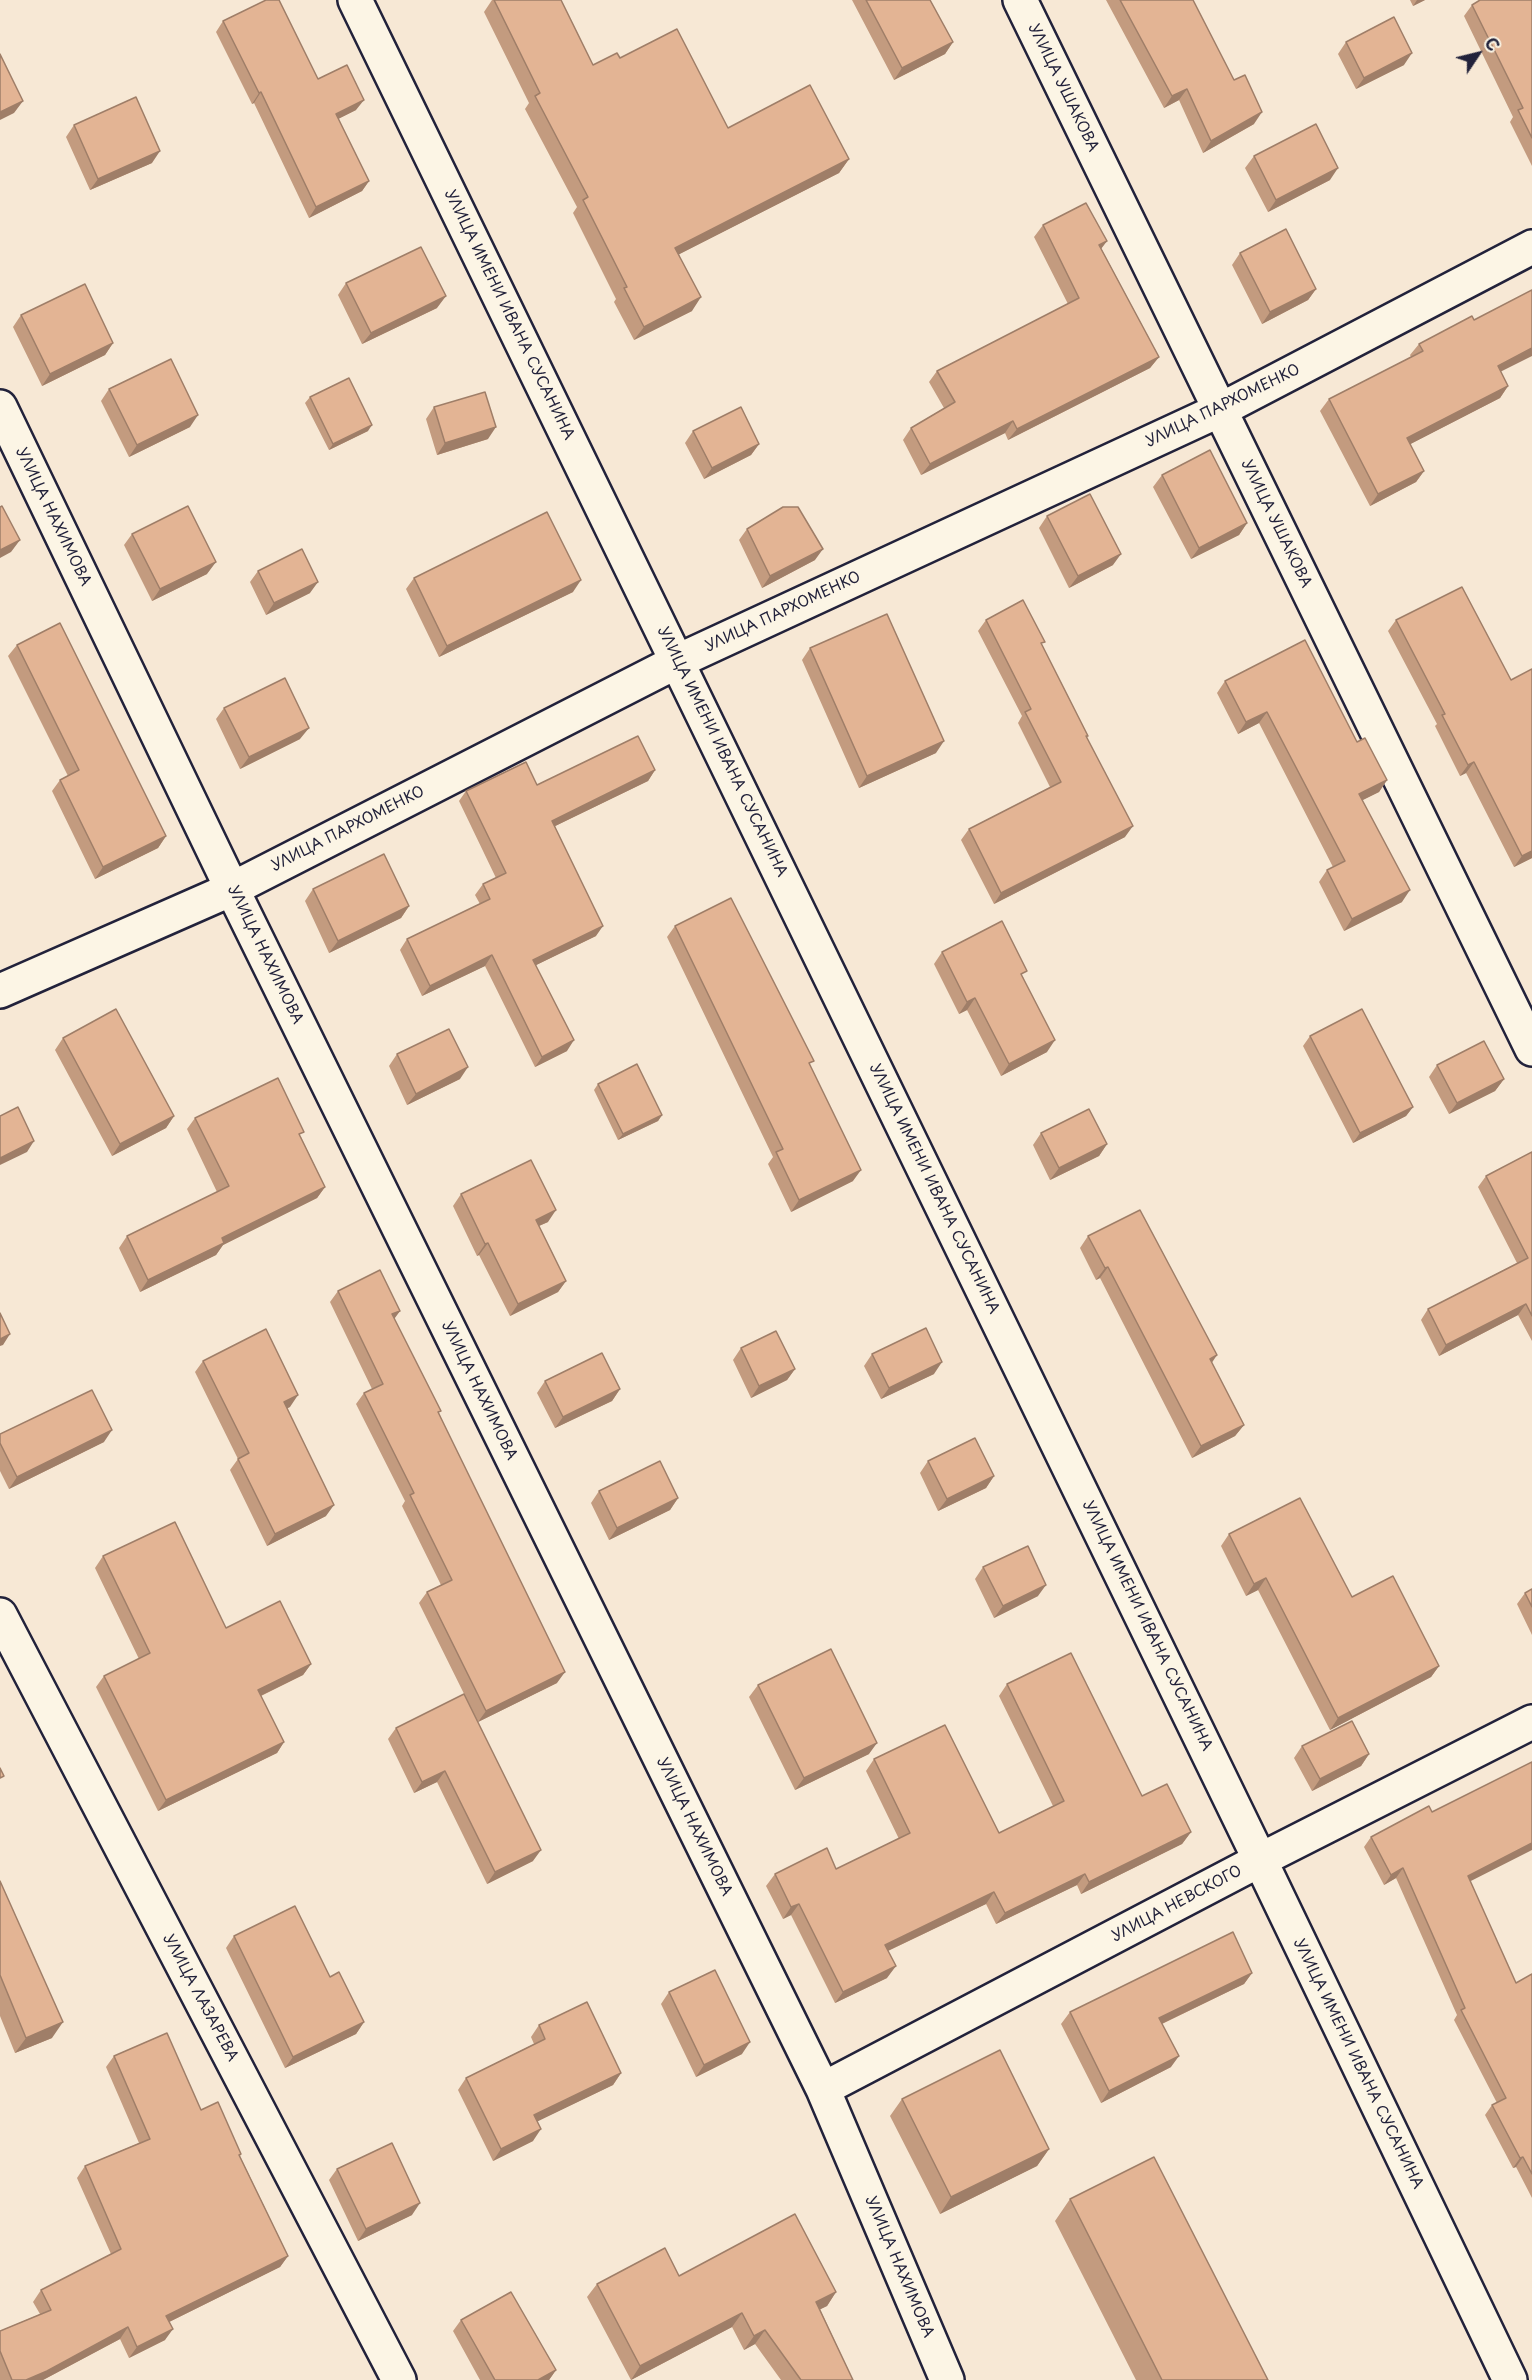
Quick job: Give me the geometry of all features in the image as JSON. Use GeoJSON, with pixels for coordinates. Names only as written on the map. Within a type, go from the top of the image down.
{"type":"FeatureCollection","features":[{"type":"Feature","properties":{"kind":"street","name":"УЛИЦА ИМЕНИ ИВАНА СУСАНИНА"},"geometry":{"type":"LineString","coordinates":[[355,0],[1260,1860],[1510,2380]]}},
{"type":"Feature","properties":{"kind":"street","name":"УЛИЦА УШАКОВА"},"geometry":{"type":"LineString","coordinates":[[1020,0],[1532,1049]]}},
{"type":"Feature","properties":{"kind":"street","name":"УЛИЦА ПАРХОМЕНКО"},"geometry":{"type":"LineString","coordinates":[[0,991],[232,889],[678,661],[1220,410],[1532,247]]}},
{"type":"Feature","properties":{"kind":"street","name":"УЛИЦА НАХИМОВА"},"geometry":{"type":"LineString","coordinates":[[0,407],[232,889],[823,2089],[947,2380]]}},
{"type":"Feature","properties":{"kind":"street","name":"УЛИЦА ЛАЗАРЕВА"},"geometry":{"type":"LineString","coordinates":[[0,1615],[399,2380]]}},
{"type":"Feature","properties":{"kind":"street","name":"УЛИЦА НЕВСКОГО"},"geometry":{"type":"LineString","coordinates":[[823,2089],[1260,1860],[1532,1722]]}},
{"type":"Feature","properties":{"kind":"building"},"geometry":{"type":"Polygon","coordinates":[[[266,0],[279,0],[318,79],[347,65],[364,100],[336,114],[369,181],[316,207],[261,92],[259,93],[223,21],[266,0]]]}},
{"type":"Feature","properties":{"kind":"building"},"geometry":{"type":"Polygon","coordinates":[[[494,0],[561,0],[593,65],[617,53],[620,58],[677,29],[728,128],[810,85],[849,159],[675,248],[701,297],[644,327],[624,288],[627,287],[583,200],[588,197],[535,96],[540,93],[494,0]]]}},
{"type":"Feature","properties":{"kind":"building"},"geometry":{"type":"Polygon","coordinates":[[[866,0],[930,0],[953,42],[902,68],[866,0]]]}},
{"type":"Feature","properties":{"kind":"building"},"geometry":{"type":"Polygon","coordinates":[[[1120,0],[1193,0],[1234,80],[1245,75],[1262,112],[1211,141],[1187,89],[1172,96],[1120,0]]]}},
{"type":"Feature","properties":{"kind":"building"},"geometry":{"type":"Polygon","coordinates":[[[1480,0],[1532,0],[1532,138],[1518,110],[1523,108],[1472,5],[1480,0]]]}},
{"type":"Feature","properties":{"kind":"building"},"geometry":{"type":"Polygon","coordinates":[[[1394,17],[1412,53],[1364,78],[1346,42],[1394,17]]]}},
{"type":"Feature","properties":{"kind":"building"},"geometry":{"type":"Polygon","coordinates":[[[0,54],[23,101],[0,112],[0,54]]]}},
{"type":"Feature","properties":{"kind":"building"},"geometry":{"type":"Polygon","coordinates":[[[136,97],[160,151],[98,179],[74,125],[136,97]]]}},
{"type":"Feature","properties":{"kind":"building"},"geometry":{"type":"Polygon","coordinates":[[[1316,124],[1338,168],[1276,200],[1254,156],[1316,124]]]}},
{"type":"Feature","properties":{"kind":"building"},"geometry":{"type":"Polygon","coordinates":[[[1086,203],[1107,241],[1099,245],[1159,357],[1017,429],[1013,421],[930,464],[911,428],[955,402],[937,371],[1079,298],[1043,225],[1086,203]]]}},
{"type":"Feature","properties":{"kind":"building"},"geometry":{"type":"Polygon","coordinates":[[[1286,229],[1316,289],[1270,312],[1240,253],[1286,229]]]}},
{"type":"Feature","properties":{"kind":"building"},"geometry":{"type":"Polygon","coordinates":[[[421,247],[446,296],[371,333],[346,283],[421,247]]]}},
{"type":"Feature","properties":{"kind":"building"},"geometry":{"type":"Polygon","coordinates":[[[85,284],[113,343],[50,374],[21,315],[85,284]]]}},
{"type":"Feature","properties":{"kind":"building"},"geometry":{"type":"Polygon","coordinates":[[[1532,290],[1532,348],[1498,366],[1508,386],[1407,438],[1424,471],[1378,494],[1329,399],[1423,351],[1419,344],[1472,316],[1474,320],[1532,290]]]}},
{"type":"Feature","properties":{"kind":"building"},"geometry":{"type":"Polygon","coordinates":[[[171,359],[198,415],[137,445],[109,389],[171,359]]]}},
{"type":"Feature","properties":{"kind":"building"},"geometry":{"type":"Polygon","coordinates":[[[349,378],[372,425],[333,444],[310,397],[349,378]]]}},
{"type":"Feature","properties":{"kind":"building"},"geometry":{"type":"Polygon","coordinates":[[[485,392],[496,427],[445,443],[434,407],[485,392]]]}},
{"type":"Feature","properties":{"kind":"building"},"geometry":{"type":"Polygon","coordinates":[[[741,407],[759,444],[712,468],[693,431],[741,407]]]}},
{"type":"Feature","properties":{"kind":"building"},"geometry":{"type":"Polygon","coordinates":[[[1210,450],[1247,523],[1199,548],[1162,475],[1210,450]]]}},
{"type":"Feature","properties":{"kind":"building"},"geometry":{"type":"Polygon","coordinates":[[[1090,494],[1121,554],[1078,576],[1047,516],[1090,494]]]}},
{"type":"Feature","properties":{"kind":"building"},"geometry":{"type":"Polygon","coordinates":[[[2,506],[20,540],[0,550],[0,507],[2,506]]]}},
{"type":"Feature","properties":{"kind":"building"},"geometry":{"type":"Polygon","coordinates":[[[188,506],[216,562],[160,589],[132,534],[188,506]]]}},
{"type":"Feature","properties":{"kind":"building"},"geometry":{"type":"Polygon","coordinates":[[[783,507],[798,507],[823,549],[770,576],[747,529],[783,507]]]}},
{"type":"Feature","properties":{"kind":"building"},"geometry":{"type":"Polygon","coordinates":[[[547,512],[581,580],[447,646],[414,578],[547,512]]]}},
{"type":"Feature","properties":{"kind":"building"},"geometry":{"type":"Polygon","coordinates":[[[302,549],[318,582],[274,603],[258,571],[302,549]]]}},
{"type":"Feature","properties":{"kind":"building"},"geometry":{"type":"Polygon","coordinates":[[[1462,587],[1511,680],[1532,669],[1532,851],[1522,856],[1474,762],[1468,765],[1442,715],[1445,714],[1396,620],[1462,587]]]}},
{"type":"Feature","properties":{"kind":"building"},"geometry":{"type":"Polygon","coordinates":[[[1023,600],[1045,642],[1041,643],[1088,736],[1086,736],[1133,826],[1001,893],[969,829],[1061,782],[1025,712],[1031,709],[986,620],[1023,600]]]}},
{"type":"Feature","properties":{"kind":"building"},"geometry":{"type":"Polygon","coordinates":[[[887,614],[944,741],[867,776],[810,648],[887,614]]]}},
{"type":"Feature","properties":{"kind":"building"},"geometry":{"type":"Polygon","coordinates":[[[60,623],[166,836],[103,867],[60,780],[79,770],[17,645],[60,623]]]}},
{"type":"Feature","properties":{"kind":"building"},"geometry":{"type":"Polygon","coordinates":[[[1305,640],[1357,742],[1365,738],[1387,780],[1359,794],[1410,890],[1352,919],[1327,870],[1345,861],[1267,712],[1246,722],[1225,681],[1305,640]]]}},
{"type":"Feature","properties":{"kind":"building"},"geometry":{"type":"Polygon","coordinates":[[[285,678],[309,728],[249,757],[224,708],[285,678]]]}},
{"type":"Feature","properties":{"kind":"building"},"geometry":{"type":"Polygon","coordinates":[[[638,736],[655,770],[552,821],[603,926],[533,960],[574,1040],[542,1057],[492,955],[430,986],[407,939],[490,899],[483,884],[506,873],[466,791],[526,762],[537,785],[638,736]]]}},
{"type":"Feature","properties":{"kind":"building"},"geometry":{"type":"Polygon","coordinates":[[[384,854],[409,906],[338,941],[313,889],[384,854]]]}},
{"type":"Feature","properties":{"kind":"building"},"geometry":{"type":"Polygon","coordinates":[[[731,898],[814,1061],[809,1063],[861,1170],[799,1200],[776,1152],[783,1149],[675,926],[731,898]]]}},
{"type":"Feature","properties":{"kind":"building"},"geometry":{"type":"Polygon","coordinates":[[[1002,921],[1027,971],[1021,974],[1055,1040],[1009,1064],[975,998],[967,1002],[942,952],[1002,921]]]}},
{"type":"Feature","properties":{"kind":"building"},"geometry":{"type":"Polygon","coordinates":[[[116,1009],[174,1116],[120,1144],[63,1038],[116,1009]]]}},
{"type":"Feature","properties":{"kind":"building"},"geometry":{"type":"Polygon","coordinates":[[[1362,1009],[1413,1107],[1360,1133],[1310,1036],[1362,1009]]]}},
{"type":"Feature","properties":{"kind":"building"},"geometry":{"type":"Polygon","coordinates":[[[449,1029],[468,1067],[416,1094],[397,1054],[449,1029]]]}},
{"type":"Feature","properties":{"kind":"building"},"geometry":{"type":"Polygon","coordinates":[[[1484,1041],[1504,1079],[1457,1103],[1437,1065],[1484,1041]]]}},
{"type":"Feature","properties":{"kind":"building"},"geometry":{"type":"Polygon","coordinates":[[[637,1064],[662,1115],[623,1134],[598,1084],[637,1064]]]}},
{"type":"Feature","properties":{"kind":"building"},"geometry":{"type":"Polygon","coordinates":[[[278,1078],[304,1132],[299,1134],[325,1187],[222,1238],[224,1243],[148,1280],[127,1236],[229,1186],[195,1118],[278,1078]]]}},
{"type":"Feature","properties":{"kind":"building"},"geometry":{"type":"Polygon","coordinates":[[[18,1107],[34,1141],[0,1158],[0,1116],[18,1107]]]}},
{"type":"Feature","properties":{"kind":"building"},"geometry":{"type":"Polygon","coordinates":[[[1089,1109],[1107,1144],[1059,1168],[1041,1133],[1089,1109]]]}},
{"type":"Feature","properties":{"kind":"building"},"geometry":{"type":"Polygon","coordinates":[[[1532,1152],[1532,1316],[1526,1304],[1446,1345],[1428,1309],[1528,1258],[1486,1176],[1532,1152]]]}},
{"type":"Feature","properties":{"kind":"building"},"geometry":{"type":"Polygon","coordinates":[[[531,1160],[556,1210],[536,1220],[566,1281],[518,1304],[461,1194],[531,1160]]]}},
{"type":"Feature","properties":{"kind":"building"},"geometry":{"type":"Polygon","coordinates":[[[1140,1210],[1217,1355],[1210,1359],[1244,1425],[1201,1446],[1108,1267],[1105,1268],[1088,1236],[1140,1210]]]}},
{"type":"Feature","properties":{"kind":"building"},"geometry":{"type":"Polygon","coordinates":[[[380,1270],[400,1311],[392,1314],[441,1411],[438,1412],[565,1672],[486,1711],[427,1592],[452,1580],[410,1495],[414,1493],[364,1393],[383,1384],[338,1291],[380,1270]]]}},
{"type":"Feature","properties":{"kind":"building"},"geometry":{"type":"Polygon","coordinates":[[[0,1313],[10,1334],[0,1339],[0,1313]]]}},
{"type":"Feature","properties":{"kind":"building"},"geometry":{"type":"Polygon","coordinates":[[[926,1328],[942,1362],[889,1388],[872,1354],[926,1328]]]}},
{"type":"Feature","properties":{"kind":"building"},"geometry":{"type":"Polygon","coordinates":[[[266,1329],[298,1395],[284,1402],[334,1505],[275,1534],[238,1459],[249,1453],[203,1361],[266,1329]]]}},
{"type":"Feature","properties":{"kind":"building"},"geometry":{"type":"Polygon","coordinates":[[[776,1331],[795,1369],[759,1386],[741,1348],[776,1331]]]}},
{"type":"Feature","properties":{"kind":"building"},"geometry":{"type":"Polygon","coordinates":[[[602,1353],[620,1389],[563,1417],[545,1381],[602,1353]]]}},
{"type":"Feature","properties":{"kind":"building"},"geometry":{"type":"Polygon","coordinates":[[[92,1390],[112,1430],[17,1477],[0,1443],[0,1434],[92,1390]]]}},
{"type":"Feature","properties":{"kind":"building"},"geometry":{"type":"Polygon","coordinates":[[[975,1438],[994,1476],[947,1499],[928,1461],[975,1438]]]}},
{"type":"Feature","properties":{"kind":"building"},"geometry":{"type":"Polygon","coordinates":[[[660,1461],[678,1498],[617,1528],[599,1491],[660,1461]]]}},
{"type":"Feature","properties":{"kind":"building"},"geometry":{"type":"Polygon","coordinates":[[[1300,1498],[1352,1597],[1393,1576],[1439,1666],[1338,1718],[1266,1578],[1254,1584],[1229,1534],[1300,1498]]]}},
{"type":"Feature","properties":{"kind":"building"},"geometry":{"type":"Polygon","coordinates":[[[175,1522],[226,1628],[280,1601],[311,1664],[258,1690],[284,1742],[166,1800],[104,1676],[150,1653],[103,1556],[175,1522]]]}},
{"type":"Feature","properties":{"kind":"building"},"geometry":{"type":"Polygon","coordinates":[[[1028,1546],[1046,1585],[1003,1606],[983,1567],[1028,1546]]]}},
{"type":"Feature","properties":{"kind":"building"},"geometry":{"type":"Polygon","coordinates":[[[1532,1589],[1532,1607],[1525,1593],[1532,1589]]]}},
{"type":"Feature","properties":{"kind":"building"},"geometry":{"type":"Polygon","coordinates":[[[831,1649],[877,1743],[804,1778],[758,1685],[831,1649]]]}},
{"type":"Feature","properties":{"kind":"building"},"geometry":{"type":"Polygon","coordinates":[[[1071,1653],[1142,1796],[1167,1784],[1191,1832],[1089,1882],[1085,1874],[1005,1913],[994,1892],[885,1945],[896,1966],[843,1992],[799,1904],[791,1907],[775,1874],[827,1848],[836,1869],[910,1833],[874,1759],[945,1725],[999,1833],[1064,1801],[1007,1684],[1071,1653]]]}},
{"type":"Feature","properties":{"kind":"building"},"geometry":{"type":"Polygon","coordinates":[[[464,1694],[541,1850],[495,1872],[445,1771],[422,1782],[396,1728],[464,1694]]]}},
{"type":"Feature","properties":{"kind":"building"},"geometry":{"type":"Polygon","coordinates":[[[1352,1721],[1369,1754],[1320,1779],[1302,1746],[1352,1721]]]}},
{"type":"Feature","properties":{"kind":"building"},"geometry":{"type":"Polygon","coordinates":[[[1532,1762],[1532,1843],[1468,1876],[1516,1983],[1532,1974],[1532,2174],[1523,2157],[1520,2158],[1492,2105],[1506,2098],[1461,2010],[1465,2008],[1403,1868],[1391,1875],[1371,1837],[1429,1806],[1432,1812],[1532,1762]]]}},
{"type":"Feature","properties":{"kind":"building"},"geometry":{"type":"Polygon","coordinates":[[[0,1881],[63,2022],[26,2038],[0,1975],[0,1881]]]}},
{"type":"Feature","properties":{"kind":"building"},"geometry":{"type":"Polygon","coordinates":[[[295,1906],[330,1977],[339,1972],[364,2022],[293,2057],[234,1936],[295,1906]]]}},
{"type":"Feature","properties":{"kind":"building"},"geometry":{"type":"Polygon","coordinates":[[[1233,1932],[1252,1973],[1159,2018],[1179,2056],[1109,2091],[1070,2012],[1233,1932]]]}},
{"type":"Feature","properties":{"kind":"building"},"geometry":{"type":"Polygon","coordinates":[[[715,1970],[750,2042],[704,2065],[669,1992],[715,1970]]]}},
{"type":"Feature","properties":{"kind":"building"},"geometry":{"type":"Polygon","coordinates":[[[587,2002],[621,2073],[534,2115],[541,2129],[501,2149],[466,2078],[545,2039],[539,2025],[587,2002]]]}},
{"type":"Feature","properties":{"kind":"building"},"geometry":{"type":"Polygon","coordinates":[[[167,2033],[201,2110],[218,2102],[241,2154],[239,2155],[288,2256],[166,2316],[173,2329],[137,2347],[128,2327],[47,2371],[26,2380],[12,2380],[0,2351],[0,2331],[51,2310],[41,2290],[121,2249],[85,2166],[150,2139],[114,2056],[167,2033]]]}},
{"type":"Feature","properties":{"kind":"building"},"geometry":{"type":"Polygon","coordinates":[[[1000,2050],[1049,2149],[951,2197],[902,2099],[1000,2050]]]}},
{"type":"Feature","properties":{"kind":"building"},"geometry":{"type":"Polygon","coordinates":[[[392,2143],[420,2203],[366,2229],[337,2169],[392,2143]]]}},
{"type":"Feature","properties":{"kind":"building"},"geometry":{"type":"Polygon","coordinates":[[[1154,2157],[1268,2380],[1162,2380],[1070,2199],[1154,2157]]]}},
{"type":"Feature","properties":{"kind":"building"},"geometry":{"type":"Polygon","coordinates":[[[795,2214],[836,2292],[816,2302],[853,2380],[801,2380],[765,2330],[754,2336],[742,2313],[640,2366],[597,2284],[665,2248],[679,2276],[795,2214]]]}},
{"type":"Feature","properties":{"kind":"building"},"geometry":{"type":"Polygon","coordinates":[[[511,2292],[556,2370],[538,2380],[495,2380],[461,2320],[511,2292]]]}}]}
